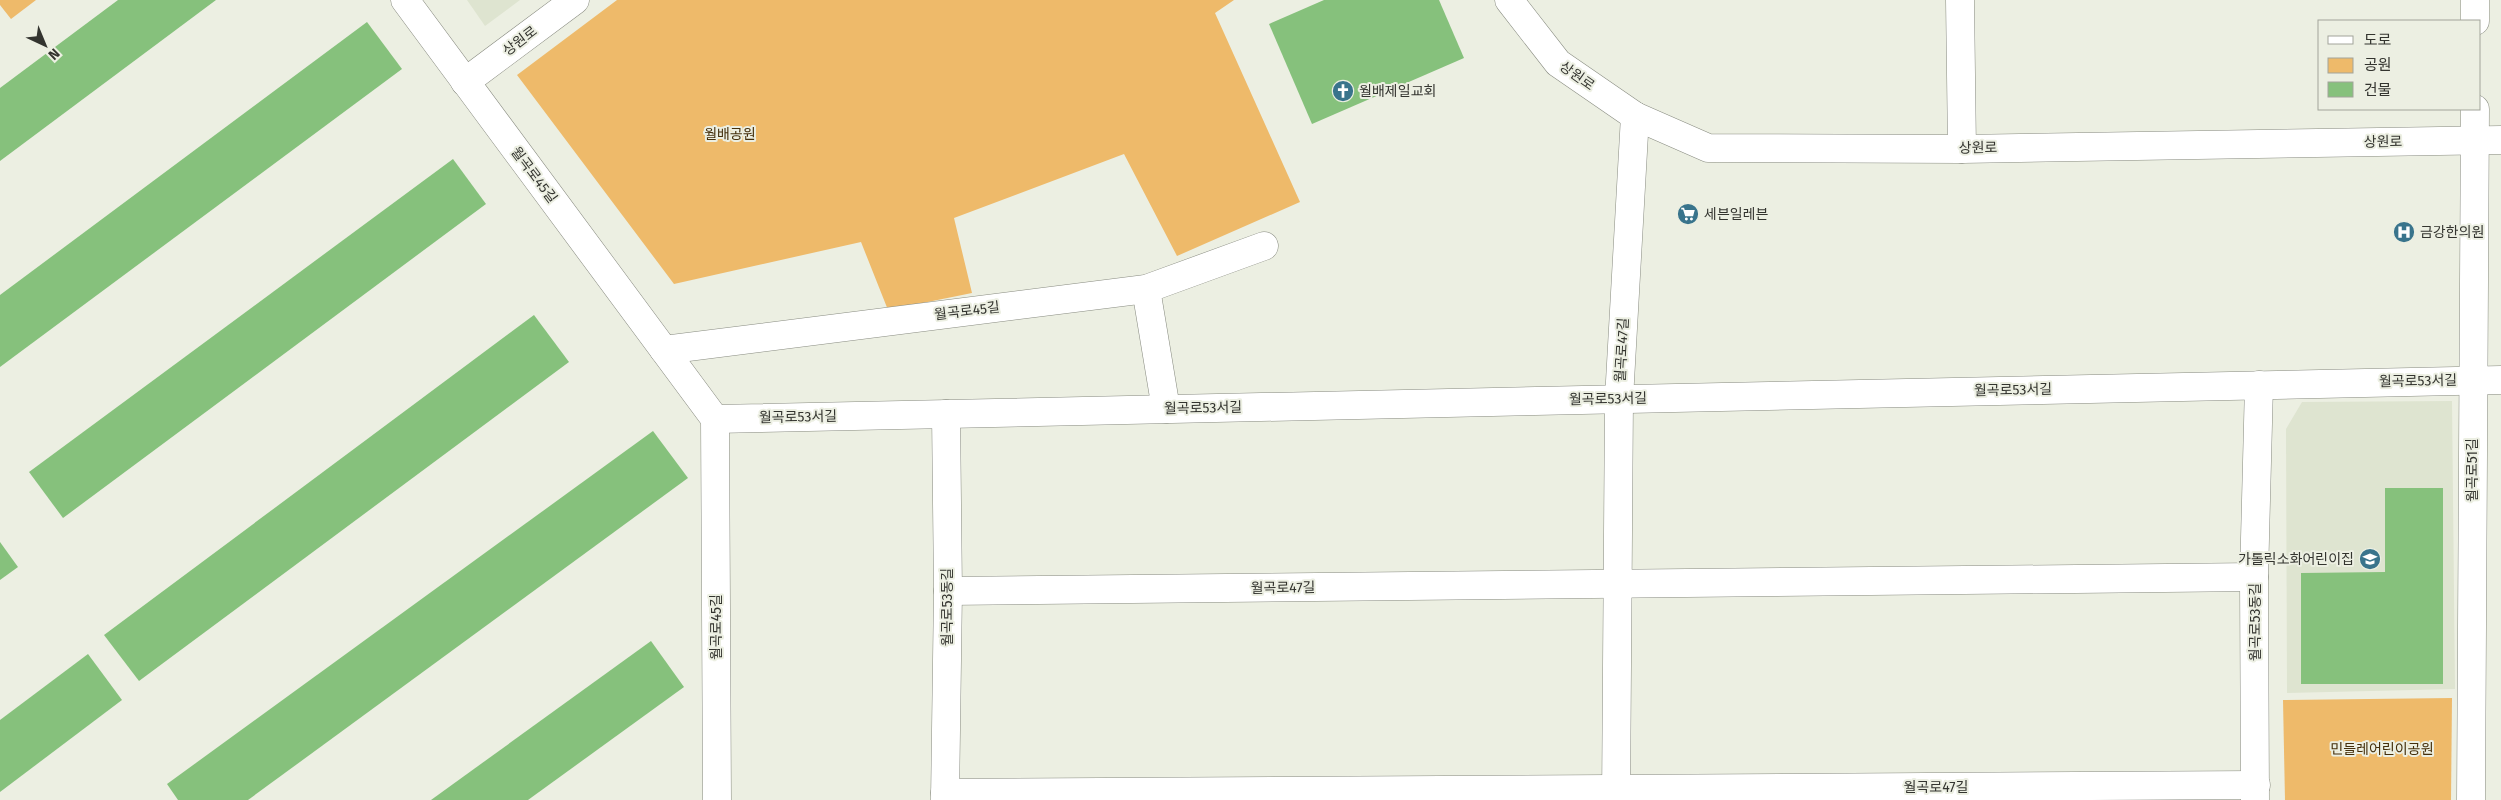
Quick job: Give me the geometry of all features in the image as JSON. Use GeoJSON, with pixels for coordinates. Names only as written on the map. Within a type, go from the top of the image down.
{"type":"FeatureCollection","features":[{"type":"Feature","properties":{"kind":"street","name":"월곡로45길"},"geometry":{"type":"LineString","coordinates":[[404,0],[715,419],[717,800]]}},
{"type":"Feature","properties":{"kind":"street","name":"상원로"},"geometry":{"type":"LineString","coordinates":[[465,82],[575,0]]}},
{"type":"Feature","properties":{"kind":"street","name":"상원로"},"geometry":{"type":"LineString","coordinates":[[1509,0],[1558,64],[1634,116],[1708,148],[1962,149],[2488,140]]}},
{"type":"Feature","properties":{"kind":"street"},"geometry":{"type":"LineString","coordinates":[[1960,0],[1962,149]]}},
{"type":"Feature","properties":{"kind":"street"},"geometry":{"type":"LineString","coordinates":[[2475,0],[2475,20]]}},
{"type":"Feature","properties":{"kind":"street","name":"월곡로51길"},"geometry":{"type":"LineString","coordinates":[[2471,800],[2472,380],[2488,140],[2475,110]]}},
{"type":"Feature","properties":{"kind":"street","name":"월곡로47길"},"geometry":{"type":"LineString","coordinates":[[1616,795],[1619,399],[1634,116]]}},
{"type":"Feature","properties":{"kind":"street","name":"월곡로45길"},"geometry":{"type":"LineString","coordinates":[[664,350],[1146,288],[1264,246]]}},
{"type":"Feature","properties":{"kind":"street"},"geometry":{"type":"LineString","coordinates":[[1146,288],[1166,409]]}},
{"type":"Feature","properties":{"kind":"street","name":"월곡로53서길"},"geometry":{"type":"LineString","coordinates":[[715,419],[2501,380]]}},
{"type":"Feature","properties":{"kind":"street","name":"월곡로53동길"},"geometry":{"type":"LineString","coordinates":[[2256,793],[2254,577],[2259,385]]}},
{"type":"Feature","properties":{"kind":"street","name":"월곡로53동길"},"geometry":{"type":"LineString","coordinates":[[945,797],[948,591],[946,414]]}},
{"type":"Feature","properties":{"kind":"street","name":"월곡로47길"},"geometry":{"type":"LineString","coordinates":[[948,591],[2254,577]]}},
{"type":"Feature","properties":{"kind":"street","name":"월곡로47길"},"geometry":{"type":"LineString","coordinates":[[945,797],[2256,793]]}},
{"type":"Feature","properties":{"kind":"shaded area"},"geometry":{"type":"Polygon","coordinates":[[[467,0],[520,0],[485,26],[467,0]]]}},
{"type":"Feature","properties":{"kind":"shaded area","name":"가톨릭소화어린이집"},"geometry":{"type":"Polygon","coordinates":[[[2452,401],[2455,689],[2287,693],[2286,429],[2302,402],[2452,401]]]}},
{"type":"Feature","properties":{"kind":"green space"},"geometry":{"type":"Polygon","coordinates":[[[0,0],[36,0],[11,19],[0,5],[0,0]]]}},
{"type":"Feature","properties":{"kind":"green space","name":"월배공원"},"geometry":{"type":"Polygon","coordinates":[[[617,0],[1234,0],[1215,13],[1300,202],[1177,256],[1124,154],[954,218],[972,293],[888,310],[861,242],[674,284],[517,75],[617,0]]]}},
{"type":"Feature","properties":{"kind":"green space","name":"민들레어린이공원"},"geometry":{"type":"Polygon","coordinates":[[[2452,698],[2451,800],[2285,800],[2283,700],[2452,698]]]}},
{"type":"Feature","properties":{"kind":"building"},"geometry":{"type":"Polygon","coordinates":[[[118,0],[216,0],[0,161],[0,88],[118,0]]]}},
{"type":"Feature","properties":{"kind":"building","name":"월배제일교회"},"geometry":{"type":"Polygon","coordinates":[[[1324,0],[1439,0],[1464,58],[1312,124],[1269,24],[1324,0]]]}},
{"type":"Feature","properties":{"kind":"building"},"geometry":{"type":"Polygon","coordinates":[[[367,22],[402,69],[0,367],[0,295],[367,22]]]}},
{"type":"Feature","properties":{"kind":"building"},"geometry":{"type":"Polygon","coordinates":[[[453,159],[486,204],[63,518],[29,472],[453,159]]]}},
{"type":"Feature","properties":{"kind":"building"},"geometry":{"type":"Polygon","coordinates":[[[534,315],[569,362],[139,681],[104,635],[534,315]]]}},
{"type":"Feature","properties":{"kind":"building"},"geometry":{"type":"Polygon","coordinates":[[[653,431],[688,478],[248,800],[178,800],[167,784],[653,431]]]}},
{"type":"Feature","properties":{"kind":"building"},"geometry":{"type":"Polygon","coordinates":[[[2385,488],[2443,488],[2443,684],[2301,684],[2301,573],[2385,572],[2385,488]]]}},
{"type":"Feature","properties":{"kind":"building"},"geometry":{"type":"Polygon","coordinates":[[[0,542],[18,567],[0,580],[0,542]]]}},
{"type":"Feature","properties":{"kind":"building"},"geometry":{"type":"Polygon","coordinates":[[[651,641],[684,687],[528,800],[431,800],[651,641]]]}},
{"type":"Feature","properties":{"kind":"building"},"geometry":{"type":"Polygon","coordinates":[[[88,654],[122,700],[0,792],[0,720],[88,654]]]}},
{"type":"Feature","properties":{"kind":"place","name":"월배제일교회"},"geometry":{"type":"Point","coordinates":[1343,91]}},
{"type":"Feature","properties":{"kind":"place","name":"세븐일레븐"},"geometry":{"type":"Point","coordinates":[1688,214]}},
{"type":"Feature","properties":{"kind":"place","name":"금강한의원"},"geometry":{"type":"Point","coordinates":[2404,232]}},
{"type":"Feature","properties":{"kind":"place","name":"가톨릭소화어린이집"},"geometry":{"type":"Point","coordinates":[2370,559]}}]}
